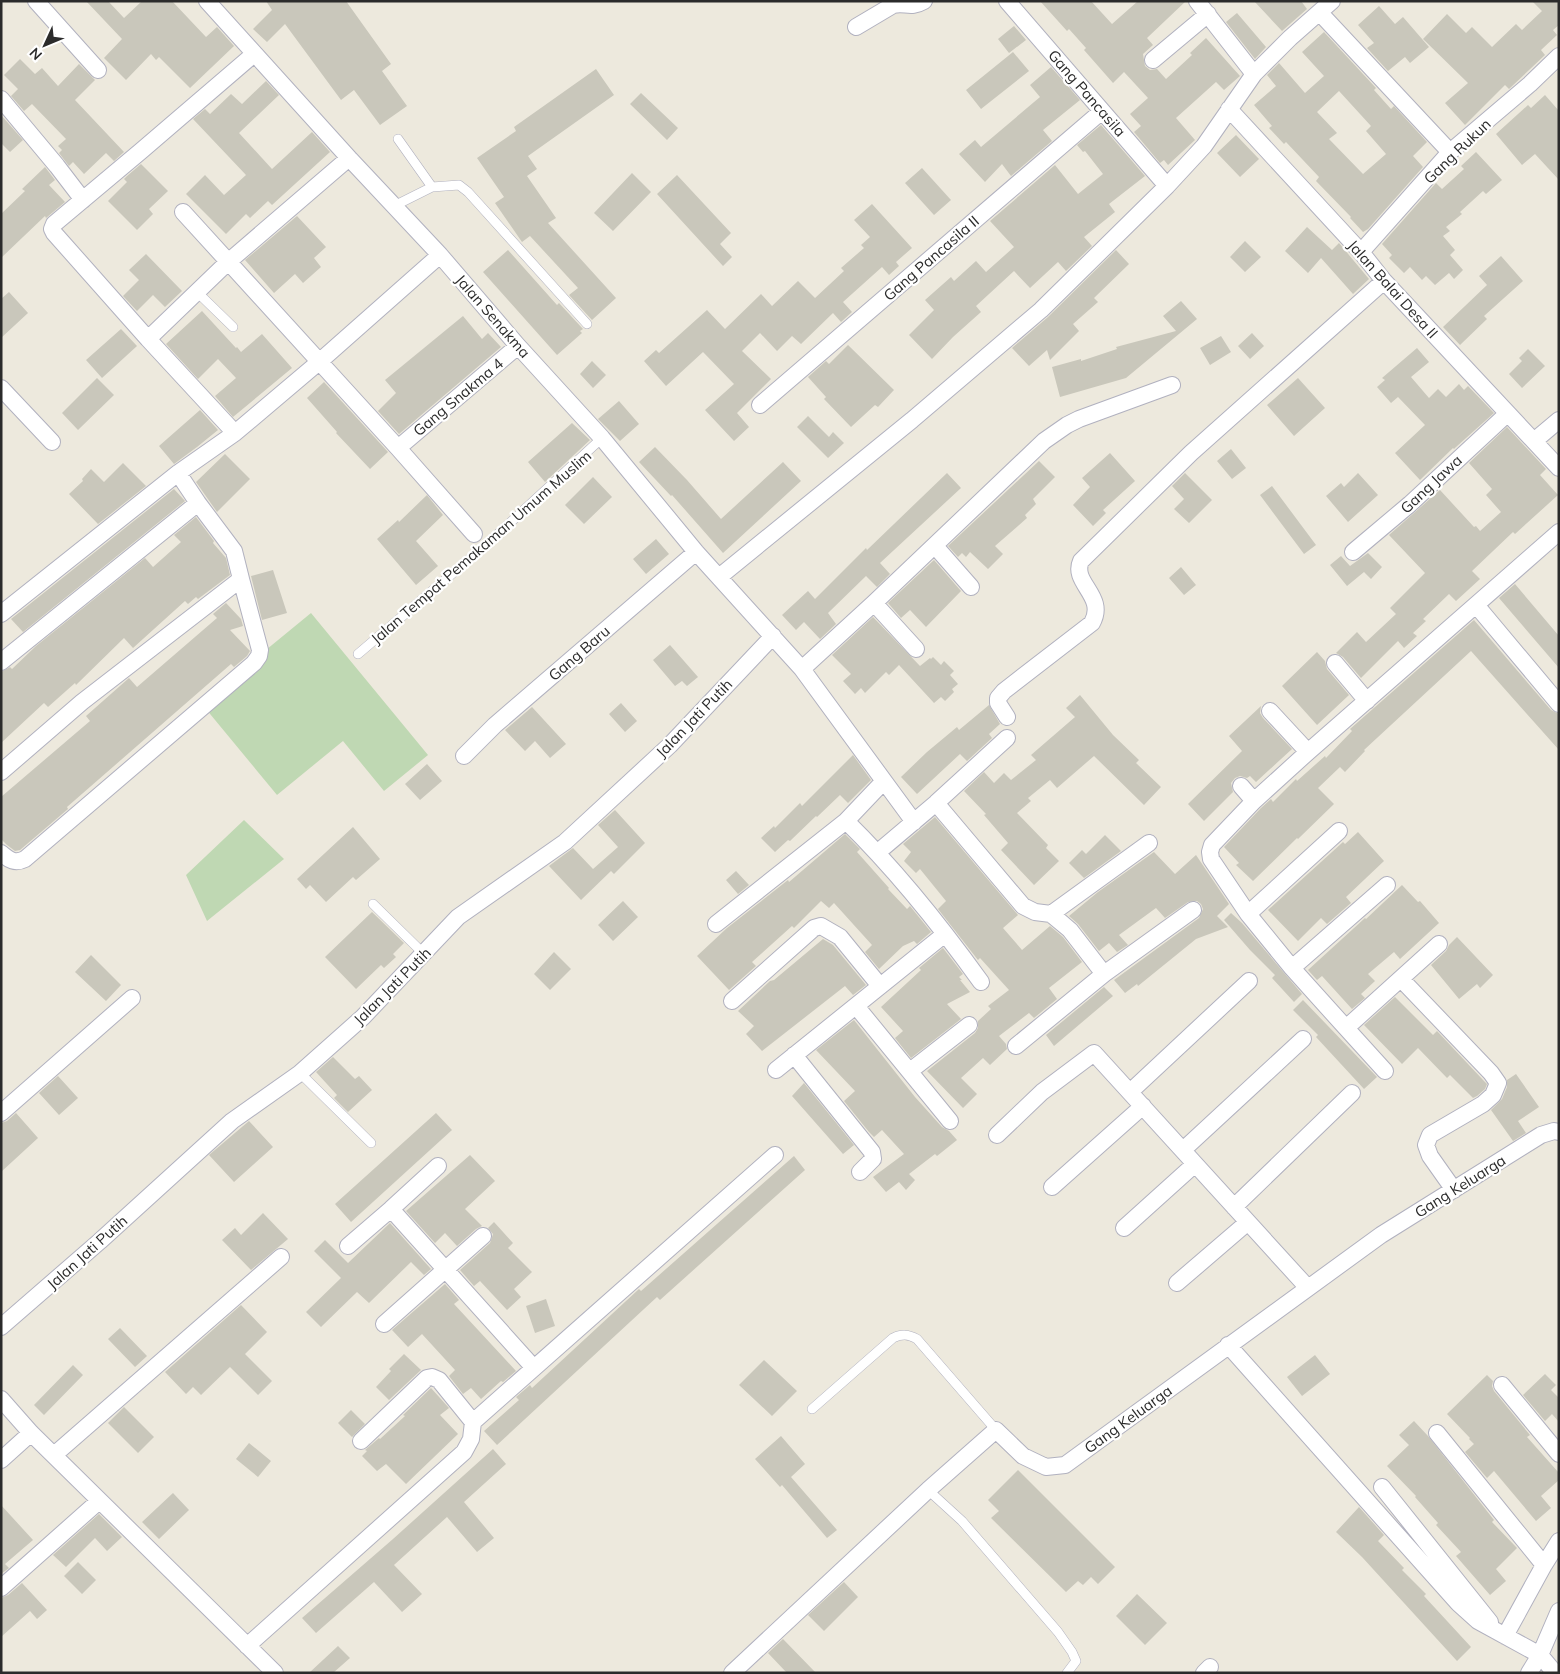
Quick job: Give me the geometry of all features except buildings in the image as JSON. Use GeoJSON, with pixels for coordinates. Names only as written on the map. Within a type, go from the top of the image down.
{"type":"FeatureCollection","features":[{"type":"Feature","properties":{"kind":"street"},"geometry":{"type":"LineString","coordinates":[[36,1],[98,70]]}},
{"type":"Feature","properties":{"kind":"street","name":"Jalan Senakma"},"geometry":{"type":"LineString","coordinates":[[207,1],[440,255],[518,346],[602,438],[696,552],[802,669],[914,822]]}},
{"type":"Feature","properties":{"kind":"street"},"geometry":{"type":"LineString","coordinates":[[856,27],[893,5],[910,6],[924,1]]}},
{"type":"Feature","properties":{"kind":"street","name":"Gang Pancasila"},"geometry":{"type":"LineString","coordinates":[[1007,1],[1167,186]]}},
{"type":"Feature","properties":{"kind":"street"},"geometry":{"type":"LineString","coordinates":[[1197,1],[1254,74]]}},
{"type":"Feature","properties":{"kind":"street"},"geometry":{"type":"LineString","coordinates":[[719,577],[912,420],[1041,310],[1167,186],[1204,146],[1254,74],[1290,38],[1332,1]]}},
{"type":"Feature","properties":{"kind":"street"},"geometry":{"type":"LineString","coordinates":[[1320,13],[1450,152]]}},
{"type":"Feature","properties":{"kind":"street"},"geometry":{"type":"LineString","coordinates":[[1153,60],[1208,14]]}},
{"type":"Feature","properties":{"kind":"street"},"geometry":{"type":"LineString","coordinates":[[235,434],[148,339],[52,229],[54,224],[254,54]]}},
{"type":"Feature","properties":{"kind":"street","name":"Gang Rukun"},"geometry":{"type":"LineString","coordinates":[[1361,252],[1450,152],[1530,84],[1559,56]]}},
{"type":"Feature","properties":{"kind":"street"},"geometry":{"type":"LineString","coordinates":[[1,99],[58,166],[83,200]]}},
{"type":"Feature","properties":{"kind":"street","name":"Jalan Balai Desa II"},"geometry":{"type":"LineString","coordinates":[[1229,109],[1361,252],[1384,281],[1559,468]]}},
{"type":"Feature","properties":{"kind":"street","name":"Gang Pancasila II"},"geometry":{"type":"LineString","coordinates":[[760,405],[1102,111]]}},
{"type":"Feature","properties":{"kind":"street"},"geometry":{"type":"LineString","coordinates":[[148,339],[228,262],[349,158]]}},
{"type":"Feature","properties":{"kind":"street"},"geometry":{"type":"LineString","coordinates":[[183,212],[474,534]]}},
{"type":"Feature","properties":{"kind":"street"},"geometry":{"type":"LineString","coordinates":[[1,614],[178,473],[235,434],[440,255]]}},
{"type":"Feature","properties":{"kind":"street"},"geometry":{"type":"LineString","coordinates":[[1007,717],[998,704],[998,698],[1004,691],[1092,623],[1097,615],[1097,606],[1080,575],[1078,567],[1081,561],[1191,453],[1384,281]]}},
{"type":"Feature","properties":{"kind":"street","name":"Gang Snakma 4"},"geometry":{"type":"LineString","coordinates":[[398,448],[518,346]]}},
{"type":"Feature","properties":{"kind":"street"},"geometry":{"type":"LineString","coordinates":[[802,669],[935,546],[1044,441],[1067,425],[1172,385]]}},
{"type":"Feature","properties":{"kind":"street"},"geometry":{"type":"LineString","coordinates":[[1,388],[52,442]]}},
{"type":"Feature","properties":{"kind":"street","name":"Gang Jawa"},"geometry":{"type":"LineString","coordinates":[[1353,552],[1410,504],[1507,414]]}},
{"type":"Feature","properties":{"kind":"street"},"geometry":{"type":"LineString","coordinates":[[1534,441],[1559,420]]}},
{"type":"Feature","properties":{"kind":"street"},"geometry":{"type":"LineString","coordinates":[[1,853],[11,861],[18,862],[25,859],[259,656],[260,650],[234,551],[178,473]]}},
{"type":"Feature","properties":{"kind":"street"},"geometry":{"type":"LineString","coordinates":[[1,662],[198,503]]}},
{"type":"Feature","properties":{"kind":"street"},"geometry":{"type":"LineString","coordinates":[[1385,1071],[1292,968],[1248,914],[1211,859],[1212,845],[1254,801],[1308,752],[1559,532]]}},
{"type":"Feature","properties":{"kind":"street"},"geometry":{"type":"LineString","coordinates":[[935,546],[971,587]]}},
{"type":"Feature","properties":{"kind":"street","name":"Gang Baru"},"geometry":{"type":"LineString","coordinates":[[464,756],[495,725],[696,552]]}},
{"type":"Feature","properties":{"kind":"street"},"geometry":{"type":"LineString","coordinates":[[1,772],[82,702],[241,579]]}},
{"type":"Feature","properties":{"kind":"street"},"geometry":{"type":"LineString","coordinates":[[874,603],[916,649]]}},
{"type":"Feature","properties":{"kind":"street"},"geometry":{"type":"LineString","coordinates":[[1476,604],[1559,704]]}},
{"type":"Feature","properties":{"kind":"street","name":"Jalan Jati Putih"},"geometry":{"type":"LineString","coordinates":[[1,1328],[232,1121],[300,1073],[363,1017],[458,917],[565,842],[670,745],[773,636]]}},
{"type":"Feature","properties":{"kind":"street"},"geometry":{"type":"LineString","coordinates":[[1335,663],[1367,701]]}},
{"type":"Feature","properties":{"kind":"street"},"geometry":{"type":"LineString","coordinates":[[1270,711],[1308,752]]}},
{"type":"Feature","properties":{"kind":"street"},"geometry":{"type":"LineString","coordinates":[[878,852],[1007,738]]}},
{"type":"Feature","properties":{"kind":"street"},"geometry":{"type":"LineString","coordinates":[[716,924],[846,820],[884,781]]}},
{"type":"Feature","properties":{"kind":"street"},"geometry":{"type":"LineString","coordinates":[[1241,786],[1254,801]]}},
{"type":"Feature","properties":{"kind":"street"},"geometry":{"type":"LineString","coordinates":[[936,802],[1023,906],[1035,912],[1051,914],[1070,930],[1104,974]]}},
{"type":"Feature","properties":{"kind":"street"},"geometry":{"type":"LineString","coordinates":[[846,820],[878,852],[925,907],[981,982]]}},
{"type":"Feature","properties":{"kind":"street"},"geometry":{"type":"LineString","coordinates":[[1248,914],[1339,831]]}},
{"type":"Feature","properties":{"kind":"street"},"geometry":{"type":"LineString","coordinates":[[1051,914],[1149,843]]}},
{"type":"Feature","properties":{"kind":"street"},"geometry":{"type":"LineString","coordinates":[[1292,968],[1387,885]]}},
{"type":"Feature","properties":{"kind":"street"},"geometry":{"type":"LineString","coordinates":[[1016,1046],[1104,974],[1193,910]]}},
{"type":"Feature","properties":{"kind":"street"},"geometry":{"type":"LineString","coordinates":[[732,1000],[814,928],[821,926],[840,937],[880,986]]}},
{"type":"Feature","properties":{"kind":"street"},"geometry":{"type":"LineString","coordinates":[[776,1070],[945,934]]}},
{"type":"Feature","properties":{"kind":"street"},"geometry":{"type":"LineString","coordinates":[[1346,1028],[1439,944]]}},
{"type":"Feature","properties":{"kind":"street"},"geometry":{"type":"LineString","coordinates":[[1401,979],[1491,1073],[1498,1083],[1493,1095],[1483,1104],[1430,1135],[1426,1145],[1430,1156],[1454,1190]]}},
{"type":"Feature","properties":{"kind":"street"},"geometry":{"type":"LineString","coordinates":[[1130,1092],[1249,981]]}},
{"type":"Feature","properties":{"kind":"street"},"geometry":{"type":"LineString","coordinates":[[1,1113],[132,998]]}},
{"type":"Feature","properties":{"kind":"street"},"geometry":{"type":"LineString","coordinates":[[856,1006],[950,1121]]}},
{"type":"Feature","properties":{"kind":"street"},"geometry":{"type":"LineString","coordinates":[[910,1071],[969,1025]]}},
{"type":"Feature","properties":{"kind":"street"},"geometry":{"type":"LineString","coordinates":[[1183,1150],[1302,1039]]}},
{"type":"Feature","properties":{"kind":"street"},"geometry":{"type":"LineString","coordinates":[[997,1135],[1042,1092],[1094,1052],[1308,1288]]}},
{"type":"Feature","properties":{"kind":"street"},"geometry":{"type":"LineString","coordinates":[[794,1055],[872,1152],[873,1159],[860,1172]]}},
{"type":"Feature","properties":{"kind":"street"},"geometry":{"type":"LineString","coordinates":[[1234,1207],[1352,1093]]}},
{"type":"Feature","properties":{"kind":"street"},"geometry":{"type":"LineString","coordinates":[[1052,1188],[1143,1106]]}},
{"type":"Feature","properties":{"kind":"street","name":"Gang Keluarga"},"geometry":{"type":"LineString","coordinates":[[996,1430],[1023,1456],[1046,1467],[1065,1466],[1381,1235],[1541,1135],[1554,1131],[1559,1132]]}},
{"type":"Feature","properties":{"kind":"street"},"geometry":{"type":"LineString","coordinates":[[247,1646],[464,1452],[471,1438],[473,1422],[775,1155]]}},
{"type":"Feature","properties":{"kind":"street"},"geometry":{"type":"LineString","coordinates":[[1124,1228],[1195,1164]]}},
{"type":"Feature","properties":{"kind":"street"},"geometry":{"type":"LineString","coordinates":[[348,1246],[438,1166]]}},
{"type":"Feature","properties":{"kind":"street"},"geometry":{"type":"LineString","coordinates":[[391,1209],[534,1368]]}},
{"type":"Feature","properties":{"kind":"street"},"geometry":{"type":"LineString","coordinates":[[1178,1283],[1248,1222]]}},
{"type":"Feature","properties":{"kind":"street"},"geometry":{"type":"LineString","coordinates":[[384,1324],[483,1236]]}},
{"type":"Feature","properties":{"kind":"street"},"geometry":{"type":"LineString","coordinates":[[54,1455],[281,1257]]}},
{"type":"Feature","properties":{"kind":"street"},"geometry":{"type":"LineString","coordinates":[[1228,1345],[1458,1603],[1478,1621],[1536,1652],[1555,1673]]}},
{"type":"Feature","properties":{"kind":"street"},"geometry":{"type":"LineString","coordinates":[[361,1441],[427,1378],[432,1377],[439,1380],[473,1422]]}},
{"type":"Feature","properties":{"kind":"street"},"geometry":{"type":"LineString","coordinates":[[1502,1385],[1559,1454]]}},
{"type":"Feature","properties":{"kind":"street"},"geometry":{"type":"LineString","coordinates":[[1,1399],[31,1433],[275,1673]]}},
{"type":"Feature","properties":{"kind":"street"},"geometry":{"type":"LineString","coordinates":[[732,1673],[928,1490],[996,1430]]}},
{"type":"Feature","properties":{"kind":"street"},"geometry":{"type":"LineString","coordinates":[[1,1460],[31,1433]]}},
{"type":"Feature","properties":{"kind":"street"},"geometry":{"type":"LineString","coordinates":[[1437,1433],[1544,1564]]}},
{"type":"Feature","properties":{"kind":"street"},"geometry":{"type":"LineString","coordinates":[[1382,1488],[1505,1635]]}},
{"type":"Feature","properties":{"kind":"street"},"geometry":{"type":"LineString","coordinates":[[1,1588],[99,1501]]}},
{"type":"Feature","properties":{"kind":"street"},"geometry":{"type":"LineString","coordinates":[[1505,1635],[1544,1564],[1559,1541]]}},
{"type":"Feature","properties":{"kind":"street"},"geometry":{"type":"LineString","coordinates":[[1529,1673],[1536,1652],[1559,1611]]}},
{"type":"Feature","properties":{"kind":"lane"},"geometry":{"type":"LineString","coordinates":[[398,139],[432,187]]}},
{"type":"Feature","properties":{"kind":"lane"},"geometry":{"type":"LineString","coordinates":[[394,206],[432,187],[459,185],[468,192],[587,324]]}},
{"type":"Feature","properties":{"kind":"lane"},"geometry":{"type":"LineString","coordinates":[[197,292],[233,327]]}},
{"type":"Feature","properties":{"kind":"lane","name":"Jalan Tempat Pemakaman Umum Muslim"},"geometry":{"type":"LineString","coordinates":[[358,654],[487,544],[602,438]]}},
{"type":"Feature","properties":{"kind":"lane"},"geometry":{"type":"LineString","coordinates":[[372,904],[424,954]]}},
{"type":"Feature","properties":{"kind":"lane"},"geometry":{"type":"LineString","coordinates":[[300,1073],[371,1142]]}},
{"type":"Feature","properties":{"kind":"lane"},"geometry":{"type":"LineString","coordinates":[[812,1409],[894,1338],[900,1335],[910,1335],[917,1339],[996,1430]]}},
{"type":"Feature","properties":{"kind":"lane"},"geometry":{"type":"LineString","coordinates":[[928,1490],[962,1521],[1058,1632],[1076,1661],[1067,1673]]}},
{"type":"Feature","properties":{"kind":"green space"},"geometry":{"type":"Polygon","coordinates":[[[311,613],[428,755],[384,791],[343,741],[277,795],[201,703],[311,613]]]}},
{"type":"Feature","properties":{"kind":"green space"},"geometry":{"type":"Polygon","coordinates":[[[244,820],[284,859],[207,921],[186,875],[244,820]]]}}]}
